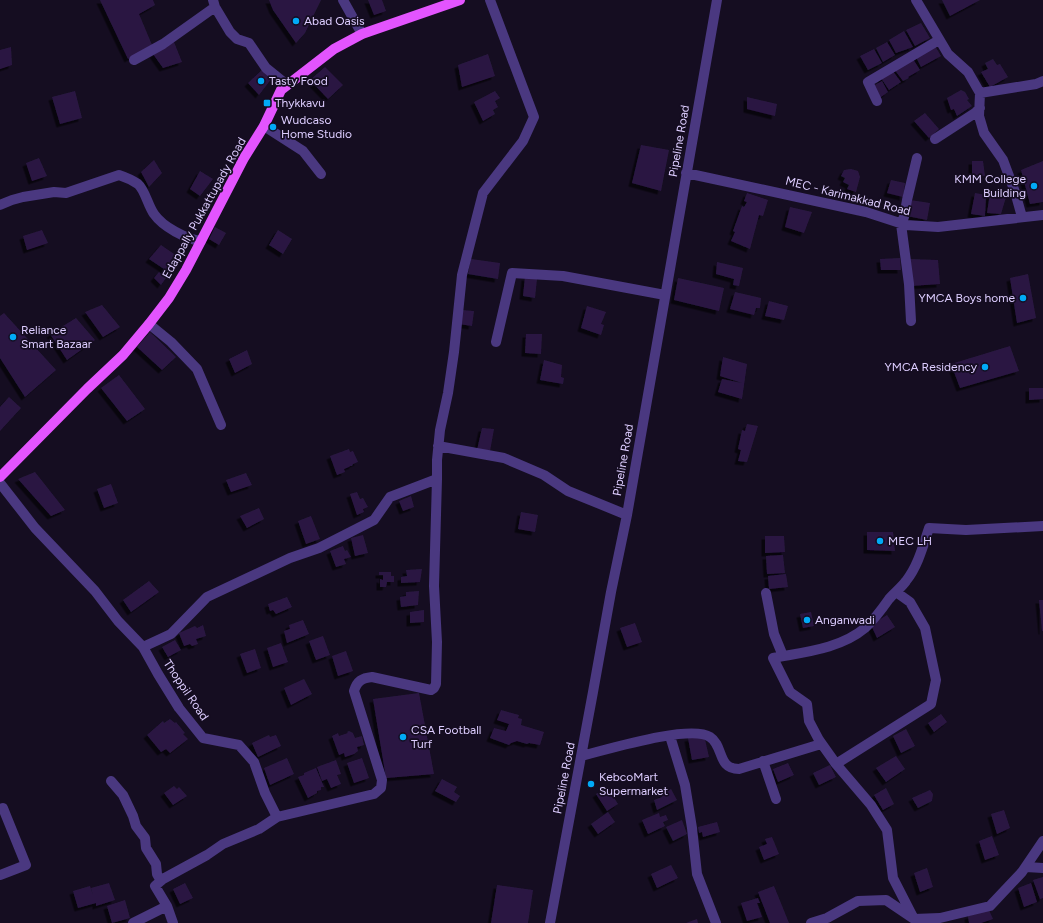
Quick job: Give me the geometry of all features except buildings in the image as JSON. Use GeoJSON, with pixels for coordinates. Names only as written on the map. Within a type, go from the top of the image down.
{"type":"FeatureCollection","features":[{"type":"Feature","properties":{"kind":"main road","name":"Edappally Pukkattupady Road"},"geometry":{"type":"LineString","coordinates":[[0,477],[87,389],[123,355],[169,298],[186,270],[244,158],[264,126],[281,90],[334,49],[362,34],[460,0]]}},
{"type":"Feature","properties":{"kind":"street"},"geometry":{"type":"LineString","coordinates":[[343,0],[362,34]]}},
{"type":"Feature","properties":{"kind":"street"},"geometry":{"type":"LineString","coordinates":[[173,923],[167,906],[155,886],[160,881],[223,844],[259,829],[277,817],[374,794],[382,788],[382,780],[354,691],[357,683],[364,678],[372,677],[431,690],[436,684],[437,642],[434,586],[438,446],[454,352],[462,275],[483,193],[523,142],[534,118],[490,0]]}},
{"type":"Feature","properties":{"kind":"street","name":"Pipeline Road"},"geometry":{"type":"LineString","coordinates":[[550,923],[611,592],[627,515],[717,0]]}},
{"type":"Feature","properties":{"kind":"street"},"geometry":{"type":"LineString","coordinates":[[916,0],[948,54],[968,72],[980,93],[979,116],[984,133],[1003,160],[1015,192],[1022,217]]}},
{"type":"Feature","properties":{"kind":"street"},"geometry":{"type":"LineString","coordinates":[[134,60],[163,44],[214,3],[230,32],[236,39],[248,43],[266,68],[287,85]]}},
{"type":"Feature","properties":{"kind":"street"},"geometry":{"type":"LineString","coordinates":[[877,101],[868,82],[939,40]]}},
{"type":"Feature","properties":{"kind":"street"},"geometry":{"type":"LineString","coordinates":[[980,93],[1036,84],[1043,81]]}},
{"type":"Feature","properties":{"kind":"street"},"geometry":{"type":"LineString","coordinates":[[935,138],[975,113],[980,108]]}},
{"type":"Feature","properties":{"kind":"street"},"geometry":{"type":"LineString","coordinates":[[264,126],[303,151],[321,174]]}},
{"type":"Feature","properties":{"kind":"street"},"geometry":{"type":"LineString","coordinates":[[911,321],[909,284],[901,224],[904,217],[917,158]]}},
{"type":"Feature","properties":{"kind":"street","name":"MEC - Karimakkad Road"},"geometry":{"type":"LineString","coordinates":[[686,173],[866,212],[906,225],[938,227],[1043,215]]}},
{"type":"Feature","properties":{"kind":"street"},"geometry":{"type":"LineString","coordinates":[[0,205],[23,197],[54,192],[66,193],[118,175],[128,178],[139,185],[154,215],[167,226],[191,240],[201,241]]}},
{"type":"Feature","properties":{"kind":"street"},"geometry":{"type":"LineString","coordinates":[[496,342],[512,273],[563,276],[665,295]]}},
{"type":"Feature","properties":{"kind":"street"},"geometry":{"type":"LineString","coordinates":[[149,324],[171,342],[198,369],[221,425]]}},
{"type":"Feature","properties":{"kind":"street"},"geometry":{"type":"LineString","coordinates":[[438,446],[504,458],[544,475],[568,491],[627,515]]}},
{"type":"Feature","properties":{"kind":"street"},"geometry":{"type":"LineString","coordinates":[[143,647],[171,634],[207,597],[290,558],[319,548],[374,520],[390,497],[437,479]]}},
{"type":"Feature","properties":{"kind":"street","name":"Thoppil Road"},"geometry":{"type":"LineString","coordinates":[[0,483],[35,528],[95,591],[118,621],[143,647],[179,708],[203,738],[239,745],[254,762],[265,793],[277,817]]}},
{"type":"Feature","properties":{"kind":"street"},"geometry":{"type":"LineString","coordinates":[[914,919],[893,878],[887,830],[871,805],[821,744],[809,721],[806,704],[790,692],[773,658],[825,648],[850,638],[865,628],[881,612],[906,581],[915,567],[929,528],[966,530],[1043,526]]}},
{"type":"Feature","properties":{"kind":"street"},"geometry":{"type":"LineString","coordinates":[[836,764],[931,704],[936,680],[925,628],[910,602],[896,592]]}},
{"type":"Feature","properties":{"kind":"street"},"geometry":{"type":"LineString","coordinates":[[766,593],[774,634],[783,656]]}},
{"type":"Feature","properties":{"kind":"street"},"geometry":{"type":"LineString","coordinates":[[581,756],[648,738],[703,734],[712,738],[726,765],[732,768],[739,768],[821,744]]}},
{"type":"Feature","properties":{"kind":"street"},"geometry":{"type":"LineString","coordinates":[[670,736],[685,786],[692,828],[697,874],[716,923]]}},
{"type":"Feature","properties":{"kind":"street"},"geometry":{"type":"LineString","coordinates":[[763,761],[776,799]]}},
{"type":"Feature","properties":{"kind":"street"},"geometry":{"type":"LineString","coordinates":[[111,782],[123,795],[136,826],[145,838],[146,848],[156,864],[157,874],[160,881]]}},
{"type":"Feature","properties":{"kind":"street"},"geometry":{"type":"LineString","coordinates":[[0,809],[3,808],[26,865],[0,875]]}},
{"type":"Feature","properties":{"kind":"street"},"geometry":{"type":"LineString","coordinates":[[811,923],[827,918],[858,901],[886,900],[914,919],[940,918],[990,906],[1026,867],[1043,841]]}},
{"type":"Feature","properties":{"kind":"street"},"geometry":{"type":"LineString","coordinates":[[1026,867],[1043,868]]}},
{"type":"Feature","properties":{"kind":"street"},"geometry":{"type":"LineString","coordinates":[[133,923],[167,906]]}},
{"type":"Feature","properties":{"kind":"place","name":"Abad Oasis"},"geometry":{"type":"Point","coordinates":[296,21]}},
{"type":"Feature","properties":{"kind":"place","name":"Tasty Food"},"geometry":{"type":"Point","coordinates":[261,81]}},
{"type":"Feature","properties":{"kind":"place","name":"Thykkavu"},"geometry":{"type":"Point","coordinates":[267,103]}},
{"type":"Feature","properties":{"kind":"place","name":"Wudcaso Home Studio"},"geometry":{"type":"Point","coordinates":[273,127]}},
{"type":"Feature","properties":{"kind":"place","name":"KMM College Building"},"geometry":{"type":"Point","coordinates":[1034,186]}},
{"type":"Feature","properties":{"kind":"place","name":"YMCA Boys home"},"geometry":{"type":"Point","coordinates":[1023,298]}},
{"type":"Feature","properties":{"kind":"place","name":"Reliance Smart Bazaar"},"geometry":{"type":"Point","coordinates":[13,337]}},
{"type":"Feature","properties":{"kind":"place","name":"YMCA Residency"},"geometry":{"type":"Point","coordinates":[985,367]}},
{"type":"Feature","properties":{"kind":"place","name":"MEC LH"},"geometry":{"type":"Point","coordinates":[880,541]}},
{"type":"Feature","properties":{"kind":"place","name":"Anganwadi"},"geometry":{"type":"Point","coordinates":[807,620]}},
{"type":"Feature","properties":{"kind":"place","name":"CSA Football Turf"},"geometry":{"type":"Point","coordinates":[403,737]}},
{"type":"Feature","properties":{"kind":"place","name":"KebcoMart Supermarket"},"geometry":{"type":"Point","coordinates":[591,784]}}]}
